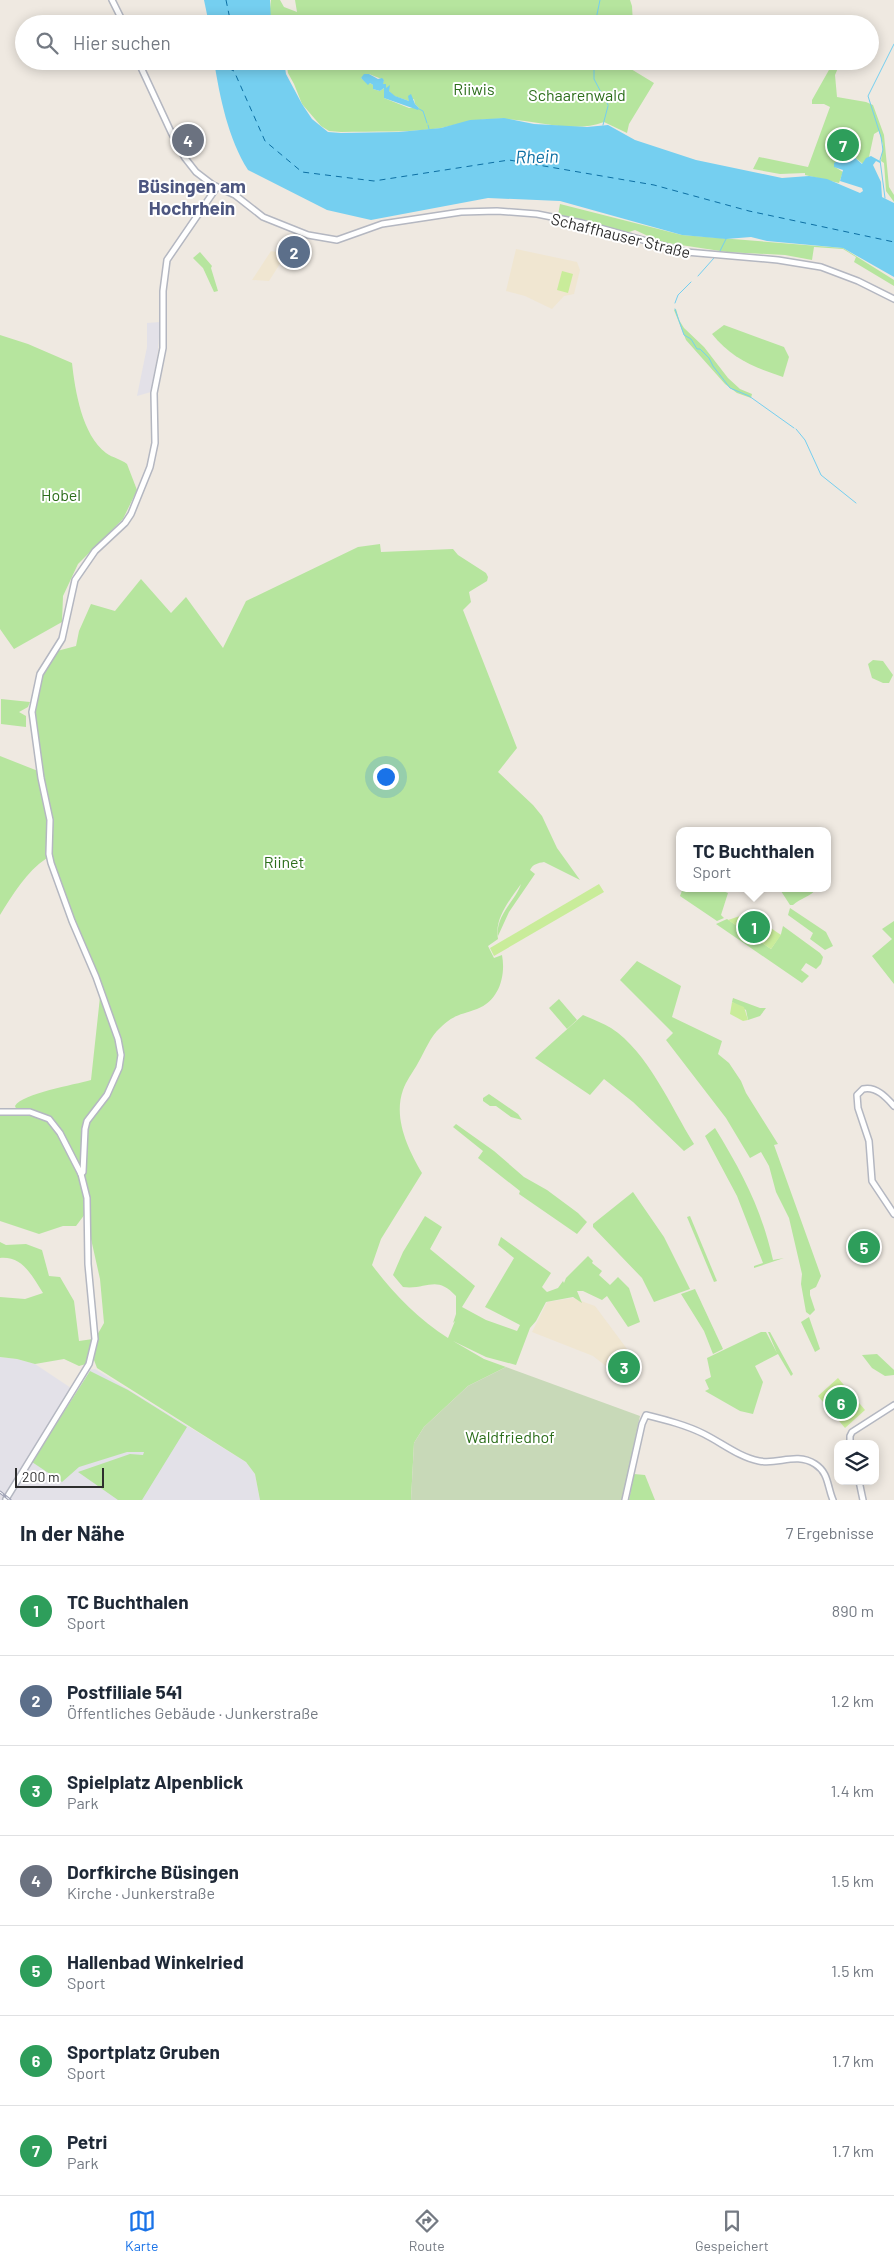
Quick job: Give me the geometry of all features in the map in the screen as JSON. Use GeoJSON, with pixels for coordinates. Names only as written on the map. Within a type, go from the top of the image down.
{"type":"FeatureCollection","features":[{"type":"Feature","properties":{"kind":"street"},"geometry":{"type":"LineString","coordinates":[[112,0],[120,15]]}},
{"type":"Feature","properties":{"kind":"street"},"geometry":{"type":"LineString","coordinates":[[0,1499],[6,1500],[86,1369],[94,1349],[86,1198],[82,1172],[85,1129],[87,1122],[107,1095],[120,1068],[121,1055],[118,1039],[96,977],[72,921],[51,863],[49,854],[50,820],[41,778],[32,712],[40,674],[62,639],[75,580],[95,551],[125,523],[131,514],[150,467],[155,443],[154,393],[162,348],[164,271],[169,254],[217,187],[200,175],[185,158],[160,112],[142,70]]}},
{"type":"Feature","properties":{"kind":"street","name":"Schaffhauser Straße"},"geometry":{"type":"LineString","coordinates":[[217,187],[232,193],[254,212],[279,224],[327,239],[344,238],[375,226],[446,214],[484,211],[537,214],[582,223],[686,252],[778,260],[821,267],[858,281],[894,299]]}},
{"type":"Feature","properties":{"kind":"street"},"geometry":{"type":"LineString","coordinates":[[894,1106],[880,1092],[872,1089],[863,1089],[859,1092],[857,1102],[868,1141],[872,1181],[894,1214]]}},
{"type":"Feature","properties":{"kind":"street"},"geometry":{"type":"LineString","coordinates":[[0,1112],[30,1112],[48,1119],[60,1133],[82,1172]]}},
{"type":"Feature","properties":{"kind":"street"},"geometry":{"type":"LineString","coordinates":[[850,1440],[850,1436],[854,1431],[894,1405]]}},
{"type":"Feature","properties":{"kind":"street"},"geometry":{"type":"LineString","coordinates":[[625,1500],[642,1424],[646,1416],[697,1431],[738,1453],[759,1461],[795,1458],[808,1460],[818,1466],[826,1475],[833,1500]]}},
{"type":"Feature","properties":{"kind":"street"},"geometry":{"type":"LineString","coordinates":[[859,1485],[863,1500]]}},
{"type":"Feature","properties":{"kind":"shaded area"},"geometry":{"type":"Polygon","coordinates":[[[516,249],[577,262],[580,270],[574,294],[564,296],[552,309],[525,296],[506,291],[516,249]]]}},
{"type":"Feature","properties":{"kind":"shaded area"},"geometry":{"type":"Polygon","coordinates":[[[271,251],[283,253],[284,257],[269,281],[252,280],[271,251]]]}},
{"type":"Feature","properties":{"kind":"shaded area"},"geometry":{"type":"Polygon","coordinates":[[[160,322],[158,351],[151,392],[137,396],[147,347],[147,323],[160,322]]]}},
{"type":"Feature","properties":{"kind":"shaded area"},"geometry":{"type":"Polygon","coordinates":[[[573,1298],[595,1306],[627,1349],[606,1366],[593,1356],[532,1332],[547,1302],[573,1298]]]}},
{"type":"Feature","properties":{"kind":"shaded area"},"geometry":{"type":"Polygon","coordinates":[[[0,1357],[35,1364],[74,1390],[88,1370],[95,1369],[246,1462],[255,1474],[260,1500],[0,1500],[0,1357]]]}},
{"type":"Feature","properties":{"kind":"green space"},"geometry":{"type":"Polygon","coordinates":[[[271,0],[280,0],[284,7],[297,12],[295,0],[630,0],[632,15],[269,15],[271,0]]]}},
{"type":"Feature","properties":{"kind":"green space","name":"Schaarenwald"},"geometry":{"type":"Polygon","coordinates":[[[288,70],[633,70],[654,83],[629,124],[627,133],[604,122],[580,127],[568,127],[496,119],[473,121],[429,130],[329,131],[321,126],[302,104],[288,70]],[[369,74],[361,78],[368,84],[373,85],[373,89],[380,91],[384,88],[384,98],[409,108],[419,108],[415,104],[414,99],[409,101],[394,96],[382,84],[384,80],[369,74]]]}},
{"type":"Feature","properties":{"kind":"green space"},"geometry":{"type":"Polygon","coordinates":[[[829,70],[837,70],[835,75],[837,97],[873,105],[884,135],[889,187],[894,195],[894,202],[886,191],[884,163],[881,161],[883,145],[879,131],[874,134],[869,157],[863,164],[853,156],[847,155],[840,158],[835,167],[843,172],[839,183],[805,175],[805,173],[780,174],[753,169],[759,157],[808,167],[830,107],[824,104],[812,104],[812,100],[829,70]]]}},
{"type":"Feature","properties":{"kind":"green space"},"geometry":{"type":"Polygon","coordinates":[[[560,204],[682,235],[843,248],[894,280],[894,286],[854,262],[856,257],[843,249],[814,247],[812,260],[785,255],[727,252],[661,242],[635,230],[626,233],[558,215],[560,204]]]}},
{"type":"Feature","properties":{"kind":"green space"},"geometry":{"type":"Polygon","coordinates":[[[200,252],[212,266],[218,291],[214,292],[203,268],[193,258],[200,252]]]}},
{"type":"Feature","properties":{"kind":"green space"},"geometry":{"type":"Polygon","coordinates":[[[562,271],[573,274],[568,293],[557,290],[562,271]]]}},
{"type":"Feature","properties":{"kind":"green space"},"geometry":{"type":"Polygon","coordinates":[[[676,309],[679,320],[684,328],[704,347],[728,378],[740,389],[752,394],[751,398],[737,393],[725,384],[686,340],[674,310],[676,309]]]}},
{"type":"Feature","properties":{"kind":"green space"},"geometry":{"type":"Polygon","coordinates":[[[724,325],[784,347],[789,357],[783,377],[753,366],[727,350],[712,334],[724,325]]]}},
{"type":"Feature","properties":{"kind":"green space","name":"Hobel"},"geometry":{"type":"Polygon","coordinates":[[[0,335],[28,344],[72,363],[75,386],[85,424],[98,445],[106,453],[127,464],[137,490],[123,519],[78,564],[63,596],[62,622],[14,649],[0,629],[0,335]]]}},
{"type":"Feature","properties":{"kind":"green space","name":"Riinet"},"geometry":{"type":"Polygon","coordinates":[[[380,544],[381,552],[453,549],[458,555],[486,573],[487,581],[469,592],[471,602],[463,610],[517,748],[498,772],[542,816],[557,848],[580,880],[544,862],[536,864],[531,868],[530,870],[535,874],[509,912],[498,936],[498,929],[503,915],[521,884],[508,903],[498,924],[497,931],[498,939],[488,946],[494,958],[502,955],[502,979],[496,994],[485,1005],[454,1017],[445,1023],[430,1040],[406,1083],[400,1101],[401,1122],[407,1144],[422,1173],[381,1239],[372,1265],[407,1305],[448,1338],[455,1321],[453,1323],[456,1314],[456,1296],[449,1289],[437,1284],[403,1287],[393,1275],[403,1252],[425,1216],[442,1227],[430,1249],[475,1286],[462,1307],[486,1320],[517,1331],[520,1325],[485,1307],[514,1258],[498,1245],[501,1237],[551,1273],[542,1287],[547,1292],[558,1288],[563,1281],[564,1283],[566,1278],[588,1256],[593,1261],[592,1263],[602,1271],[599,1275],[610,1285],[618,1277],[629,1288],[640,1322],[628,1327],[607,1296],[602,1300],[583,1291],[577,1291],[582,1303],[573,1297],[546,1302],[530,1328],[516,1365],[486,1357],[453,1341],[484,1359],[506,1367],[468,1386],[424,1427],[414,1443],[411,1500],[260,1500],[255,1474],[246,1462],[97,1368],[94,1360],[96,1337],[104,1323],[100,1279],[89,1230],[84,1179],[53,1121],[17,1111],[15,1106],[20,1101],[38,1093],[91,1080],[100,997],[92,973],[69,923],[47,858],[26,877],[0,915],[0,756],[38,771],[32,712],[37,686],[57,651],[76,646],[79,631],[91,604],[115,611],[141,579],[171,613],[186,597],[223,648],[246,601],[358,547],[380,544]]]}},
{"type":"Feature","properties":{"kind":"green space"},"geometry":{"type":"Polygon","coordinates":[[[873,660],[883,661],[893,675],[889,683],[883,683],[872,678],[868,664],[873,660]]]}},
{"type":"Feature","properties":{"kind":"green space"},"geometry":{"type":"Polygon","coordinates":[[[1,699],[30,702],[28,707],[19,712],[26,716],[26,727],[1,724],[1,699]]]}},
{"type":"Feature","properties":{"kind":"green space"},"geometry":{"type":"Polygon","coordinates":[[[599,884],[604,892],[494,956],[490,948],[599,884]]]}},
{"type":"Feature","properties":{"kind":"green space"},"geometry":{"type":"Polygon","coordinates":[[[682,892],[728,893],[721,915],[724,918],[717,921],[680,896],[682,892]]]}},
{"type":"Feature","properties":{"kind":"green space"},"geometry":{"type":"Polygon","coordinates":[[[782,892],[814,892],[793,905],[790,905],[782,892]]]}},
{"type":"Feature","properties":{"kind":"green space"},"geometry":{"type":"Polygon","coordinates":[[[790,908],[826,932],[833,946],[825,950],[810,939],[813,933],[788,915],[790,908]]]}},
{"type":"Feature","properties":{"kind":"green space"},"geometry":{"type":"Polygon","coordinates":[[[749,913],[781,935],[771,949],[728,920],[749,913]]]}},
{"type":"Feature","properties":{"kind":"green space"},"geometry":{"type":"Polygon","coordinates":[[[727,919],[771,949],[781,934],[783,926],[820,953],[823,957],[821,964],[816,969],[806,963],[801,970],[809,976],[802,983],[716,924],[727,919]]]}},
{"type":"Feature","properties":{"kind":"green space"},"geometry":{"type":"Polygon","coordinates":[[[894,921],[894,984],[872,956],[892,939],[882,929],[894,921]]]}},
{"type":"Feature","properties":{"kind":"green space"},"geometry":{"type":"Polygon","coordinates":[[[637,961],[681,986],[672,1017],[722,1041],[718,1054],[729,1063],[741,1081],[746,1093],[778,1144],[774,1145],[821,1276],[816,1287],[810,1290],[815,1310],[810,1315],[806,1312],[801,1284],[802,1274],[789,1218],[776,1192],[769,1166],[761,1152],[750,1158],[726,1118],[666,1040],[673,1033],[620,980],[637,961]]]}},
{"type":"Feature","properties":{"kind":"green space"},"geometry":{"type":"Polygon","coordinates":[[[733,998],[760,1008],[766,1008],[760,1016],[748,1020],[746,1010],[732,1002],[733,998]]]}},
{"type":"Feature","properties":{"kind":"green space"},"geometry":{"type":"Polygon","coordinates":[[[559,999],[577,1020],[567,1029],[549,1008],[559,999]]]}},
{"type":"Feature","properties":{"kind":"green space"},"geometry":{"type":"Polygon","coordinates":[[[732,1002],[744,1007],[748,1020],[743,1021],[730,1014],[732,1002]]]}},
{"type":"Feature","properties":{"kind":"green space"},"geometry":{"type":"Polygon","coordinates":[[[583,1015],[611,1028],[636,1051],[658,1081],[694,1144],[684,1151],[633,1102],[604,1079],[590,1095],[535,1058],[583,1015]]]}},
{"type":"Feature","properties":{"kind":"green space"},"geometry":{"type":"Polygon","coordinates":[[[489,1094],[518,1114],[522,1120],[511,1117],[496,1106],[490,1106],[483,1101],[483,1098],[489,1094]]]}},
{"type":"Feature","properties":{"kind":"green space"},"geometry":{"type":"Polygon","coordinates":[[[0,1113],[37,1116],[53,1127],[59,1135],[74,1161],[82,1190],[85,1214],[76,1226],[63,1226],[39,1234],[0,1221],[0,1113]]]}},
{"type":"Feature","properties":{"kind":"green space"},"geometry":{"type":"Polygon","coordinates":[[[456,1124],[494,1151],[524,1177],[547,1190],[578,1213],[587,1222],[577,1234],[519,1194],[520,1191],[478,1158],[483,1151],[453,1127],[456,1124]]]}},
{"type":"Feature","properties":{"kind":"green space"},"geometry":{"type":"Polygon","coordinates":[[[715,1128],[750,1192],[763,1224],[773,1260],[784,1258],[754,1268],[754,1266],[763,1263],[737,1196],[705,1136],[715,1128]]]}},
{"type":"Feature","properties":{"kind":"green space"},"geometry":{"type":"Polygon","coordinates":[[[633,1192],[664,1237],[690,1289],[654,1302],[642,1278],[593,1227],[593,1224],[633,1192]]]}},
{"type":"Feature","properties":{"kind":"green space"},"geometry":{"type":"Polygon","coordinates":[[[690,1216],[717,1281],[714,1282],[687,1217],[690,1216]]]}},
{"type":"Feature","properties":{"kind":"green space"},"geometry":{"type":"Polygon","coordinates":[[[0,1242],[6,1245],[26,1244],[42,1250],[49,1276],[60,1277],[74,1301],[79,1341],[93,1339],[86,1364],[79,1366],[64,1359],[35,1364],[0,1357],[0,1297],[25,1299],[43,1293],[26,1268],[15,1260],[0,1258],[0,1242]]]}},
{"type":"Feature","properties":{"kind":"green space"},"geometry":{"type":"Polygon","coordinates":[[[695,1289],[723,1349],[713,1354],[704,1331],[681,1294],[695,1289]]]}},
{"type":"Feature","properties":{"kind":"green space"},"geometry":{"type":"Polygon","coordinates":[[[809,1317],[820,1349],[815,1352],[801,1322],[809,1317]]]}},
{"type":"Feature","properties":{"kind":"green space"},"geometry":{"type":"Polygon","coordinates":[[[761,1332],[766,1332],[777,1353],[768,1332],[770,1332],[793,1374],[791,1376],[778,1354],[755,1366],[763,1382],[753,1414],[740,1411],[705,1391],[709,1389],[705,1380],[711,1377],[707,1358],[761,1332]]]}},
{"type":"Feature","properties":{"kind":"green space"},"geometry":{"type":"Polygon","coordinates":[[[877,1354],[894,1370],[894,1375],[885,1376],[872,1368],[862,1355],[877,1354]]]}},
{"type":"Feature","properties":{"kind":"green space"},"geometry":{"type":"Polygon","coordinates":[[[620,1355],[637,1364],[628,1380],[612,1371],[620,1355]]]}},
{"type":"Feature","properties":{"kind":"green space","name":"Waldfriedhof"},"geometry":{"type":"Polygon","coordinates":[[[506,1367],[640,1416],[622,1500],[411,1500],[414,1443],[424,1427],[468,1386],[506,1367]]]}},
{"type":"Feature","properties":{"kind":"green space"},"geometry":{"type":"Polygon","coordinates":[[[90,1371],[128,1390],[187,1427],[142,1500],[118,1500],[78,1472],[130,1454],[143,1455],[144,1452],[127,1452],[79,1467],[62,1482],[32,1462],[90,1371]]]}},
{"type":"Feature","properties":{"kind":"green space"},"geometry":{"type":"Polygon","coordinates":[[[838,1378],[865,1410],[845,1428],[818,1396],[838,1378]]]}},
{"type":"Feature","properties":{"kind":"green space"},"geometry":{"type":"Polygon","coordinates":[[[634,1474],[645,1475],[655,1500],[629,1500],[634,1474]]]}},
{"type":"Feature","properties":{"kind":"water"},"geometry":{"type":"Polygon","coordinates":[[[204,0],[270,0],[271,15],[207,15],[204,0]]]}},
{"type":"Feature","properties":{"kind":"water","name":"Rhein"},"geometry":{"type":"Polygon","coordinates":[[[216,70],[285,70],[302,104],[312,119],[328,132],[399,132],[441,128],[470,120],[504,118],[534,124],[587,127],[608,125],[635,140],[696,160],[782,178],[809,176],[827,179],[860,193],[863,191],[862,188],[840,181],[843,170],[834,167],[834,163],[847,155],[853,156],[862,164],[866,158],[871,156],[880,161],[880,163],[876,161],[873,165],[881,182],[882,197],[894,203],[894,277],[843,248],[767,241],[751,237],[726,239],[682,235],[560,201],[488,198],[371,220],[327,210],[248,170],[235,145],[222,103],[216,70]]]}},
{"type":"Feature","properties":{"kind":"water"},"geometry":{"type":"Polygon","coordinates":[[[364,74],[369,74],[378,79],[382,78],[384,80],[383,84],[386,84],[386,88],[390,85],[389,91],[395,96],[409,101],[408,96],[411,94],[419,108],[418,110],[384,98],[384,88],[380,91],[373,89],[373,85],[370,83],[368,85],[361,78],[364,74]]]}},
{"type":"Feature","properties":{"kind":"waterway"},"geometry":{"type":"LineString","coordinates":[[597,15],[600,0]]}},
{"type":"Feature","properties":{"kind":"waterway"},"geometry":{"type":"LineString","coordinates":[[885,198],[880,160],[883,150],[881,137],[868,96],[894,44]]}},
{"type":"Feature","properties":{"kind":"waterway"},"geometry":{"type":"LineString","coordinates":[[594,70],[594,79],[603,96]]}},
{"type":"Feature","properties":{"kind":"waterway"},"geometry":{"type":"LineString","coordinates":[[604,97],[608,105]]}},
{"type":"Feature","properties":{"kind":"waterway"},"geometry":{"type":"LineString","coordinates":[[603,125],[608,106]]}},
{"type":"Feature","properties":{"kind":"waterway"},"geometry":{"type":"LineString","coordinates":[[419,109],[423,111],[427,123]]}},
{"type":"Feature","properties":{"kind":"waterway"},"geometry":{"type":"LineString","coordinates":[[428,125],[429,129]]}},
{"type":"Feature","properties":{"kind":"waterway"},"geometry":{"type":"LineString","coordinates":[[720,251],[726,239]]}},
{"type":"Feature","properties":{"kind":"waterway"},"geometry":{"type":"LineString","coordinates":[[698,276],[714,258]]}},
{"type":"Feature","properties":{"kind":"waterway"},"geometry":{"type":"LineString","coordinates":[[675,303],[678,295],[691,282]]}},
{"type":"Feature","properties":{"kind":"waterway"},"geometry":{"type":"LineString","coordinates":[[675,309],[684,335],[691,339],[697,349],[700,349],[709,358],[730,388],[749,396],[794,428]]}},
{"type":"Feature","properties":{"kind":"waterway"},"geometry":{"type":"LineString","coordinates":[[796,429],[805,440],[821,475],[856,503]]}},
{"type":"Feature","properties":{"kind":"ferry route"},"geometry":{"type":"LineString","coordinates":[[226,0],[229,15]]}},
{"type":"Feature","properties":{"kind":"ferry route"},"geometry":{"type":"LineString","coordinates":[[232,70],[265,141],[302,172],[374,181],[509,160],[654,185],[749,211],[894,242]]}},
{"type":"Feature","properties":{"kind":"railway"},"geometry":{"type":"LineString","coordinates":[[0,1492],[10,1500]]}},
{"type":"Feature","properties":{"kind":"place","name":"Dorfkirche Büsingen"},"geometry":{"type":"Point","coordinates":[188,140]}},
{"type":"Feature","properties":{"kind":"place","name":"Petri"},"geometry":{"type":"Point","coordinates":[843,145]}},
{"type":"Feature","properties":{"kind":"place","name":"Postfiliale 541"},"geometry":{"type":"Point","coordinates":[294,252]}},
{"type":"Feature","properties":{"kind":"place","name":"TC Buchthalen"},"geometry":{"type":"Point","coordinates":[754,927]}},
{"type":"Feature","properties":{"kind":"place","name":"Hallenbad Winkelried"},"geometry":{"type":"Point","coordinates":[864,1247]}},
{"type":"Feature","properties":{"kind":"place","name":"Spielplatz Alpenblick"},"geometry":{"type":"Point","coordinates":[624,1367]}},
{"type":"Feature","properties":{"kind":"place","name":"Sportplatz Gruben"},"geometry":{"type":"Point","coordinates":[841,1403]}},
{"type":"Feature","properties":{"kind":"district","name":"Büsingen am Hochrhein"},"geometry":{"type":"Point","coordinates":[192,196]}},
{"type":"Feature","properties":{"kind":"park label","name":"Riiwis"},"geometry":{"type":"Point","coordinates":[474,88]}}]}
